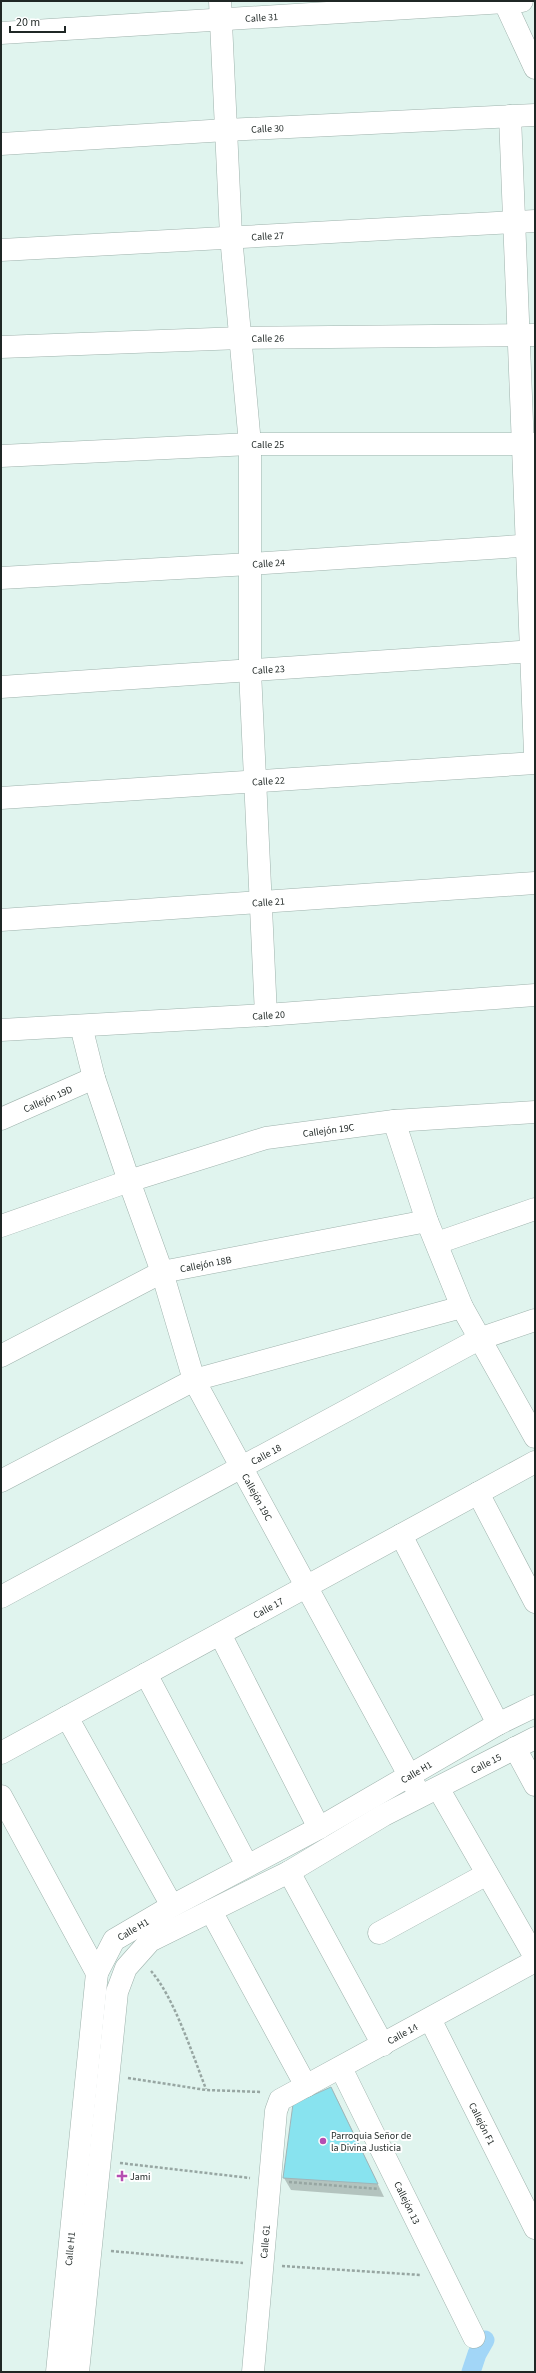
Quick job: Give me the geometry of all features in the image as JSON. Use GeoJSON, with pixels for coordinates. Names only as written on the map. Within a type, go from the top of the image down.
{"type":"FeatureCollection","features":[{"type":"Feature","properties":{"kind":"street","name":"Calle 31"},"geometry":{"type":"LineString","coordinates":[[1,33],[221,10],[511,2]]}},
{"type":"Feature","properties":{"kind":"street"},"geometry":{"type":"LineString","coordinates":[[511,2],[535,68]]}},
{"type":"Feature","properties":{"kind":"street"},"geometry":{"type":"LineString","coordinates":[[221,10],[231,236],[250,444],[250,671],[266,1015]]}},
{"type":"Feature","properties":{"kind":"street","name":"Calle 30"},"geometry":{"type":"LineString","coordinates":[[1,144],[226,130],[535,115]]}},
{"type":"Feature","properties":{"kind":"street"},"geometry":{"type":"LineString","coordinates":[[510,116],[525,222],[535,754]]}},
{"type":"Feature","properties":{"kind":"street","name":"Calle 27"},"geometry":{"type":"LineString","coordinates":[[1,250],[231,236],[525,222]]}},
{"type":"Feature","properties":{"kind":"street","name":"Calle 26"},"geometry":{"type":"LineString","coordinates":[[1,348],[241,338],[527,335]]}},
{"type":"Feature","properties":{"kind":"street","name":"Calle 25"},"geometry":{"type":"LineString","coordinates":[[1,456],[250,444],[529,445]]}},
{"type":"Feature","properties":{"kind":"street","name":"Calle 24"},"geometry":{"type":"LineString","coordinates":[[1,578],[250,564],[531,545]]}},
{"type":"Feature","properties":{"kind":"street","name":"Calle 23"},"geometry":{"type":"LineString","coordinates":[[1,686],[250,671],[532,651]]}},
{"type":"Feature","properties":{"kind":"street","name":"Calle 22"},"geometry":{"type":"LineString","coordinates":[[1,798],[255,780],[535,763]]}},
{"type":"Feature","properties":{"kind":"street","name":"Calle 21"},"geometry":{"type":"LineString","coordinates":[[1,920],[535,883]]}},
{"type":"Feature","properties":{"kind":"street","name":"Calle 20"},"geometry":{"type":"LineString","coordinates":[[1,1030],[266,1015],[535,995]]}},
{"type":"Feature","properties":{"kind":"street"},"geometry":{"type":"LineString","coordinates":[[81,1026],[94,1078],[129,1181]]}},
{"type":"Feature","properties":{"kind":"street","name":"Callejón 19D"},"geometry":{"type":"LineString","coordinates":[[1,1120],[94,1078]]}},
{"type":"Feature","properties":{"kind":"street","name":"Callejón 19C"},"geometry":{"type":"LineString","coordinates":[[1,1226],[129,1181],[266,1138],[394,1122],[535,1112]]}},
{"type":"Feature","properties":{"kind":"street"},"geometry":{"type":"LineString","coordinates":[[394,1122],[427,1221],[462,1307],[535,1437]]}},
{"type":"Feature","properties":{"kind":"street","name":"Callejón 19C"},"geometry":{"type":"LineString","coordinates":[[129,1181],[162,1272],[194,1380],[241,1469],[307,1586],[410,1775],[429,1793],[487,1874],[535,1957]]}},
{"type":"Feature","properties":{"kind":"street"},"geometry":{"type":"LineString","coordinates":[[437,1243],[535,1209]]}},
{"type":"Feature","properties":{"kind":"street","name":"Callejón 18B"},"geometry":{"type":"LineString","coordinates":[[1,1356],[162,1272],[427,1221]]}},
{"type":"Feature","properties":{"kind":"street"},"geometry":{"type":"LineString","coordinates":[[1,1481],[194,1380],[462,1307]]}},
{"type":"Feature","properties":{"kind":"street","name":"Calle 18"},"geometry":{"type":"LineString","coordinates":[[1,1597],[241,1469],[479,1339],[535,1320]]}},
{"type":"Feature","properties":{"kind":"street","name":"Calle 17"},"geometry":{"type":"LineString","coordinates":[[1,1753],[535,1462]]}},
{"type":"Feature","properties":{"kind":"street"},"geometry":{"type":"LineString","coordinates":[[478,1493],[535,1602]]}},
{"type":"Feature","properties":{"kind":"street"},"geometry":{"type":"LineString","coordinates":[[401,1534],[498,1724]]}},
{"type":"Feature","properties":{"kind":"street"},"geometry":{"type":"LineString","coordinates":[[220,1634],[319,1828]]}},
{"type":"Feature","properties":{"kind":"street"},"geometry":{"type":"LineString","coordinates":[[146,1674],[247,1865]]}},
{"type":"Feature","properties":{"kind":"street","name":"Calle H1"},"geometry":{"type":"LineString","coordinates":[[57,2372],[97,1972],[114,1940],[247,1865],[319,1828],[498,1724],[535,1706]]}},
{"type":"Feature","properties":{"kind":"street"},"geometry":{"type":"LineString","coordinates":[[67,1717],[172,1906]]}},
{"type":"Feature","properties":{"kind":"street","name":"Calle 15"},"geometry":{"type":"LineString","coordinates":[[429,1793],[535,1738]]}},
{"type":"Feature","properties":{"kind":"street"},"geometry":{"type":"LineString","coordinates":[[515,1748],[535,1785]]}},
{"type":"Feature","properties":{"kind":"street","name":"Calle H1"},"geometry":{"type":"LineString","coordinates":[[78,2372],[117,1992],[126,1968],[150,1941],[289,1872],[384,1815],[429,1793]]}},
{"type":"Feature","properties":{"kind":"street"},"geometry":{"type":"LineString","coordinates":[[1,1796],[97,1972]]}},
{"type":"Feature","properties":{"kind":"street"},"geometry":{"type":"LineString","coordinates":[[289,1872],[383,2045]]}},
{"type":"Feature","properties":{"kind":"street"},"geometry":{"type":"LineString","coordinates":[[379,1933],[487,1874]]}},
{"type":"Feature","properties":{"kind":"street"},"geometry":{"type":"LineString","coordinates":[[211,1911],[306,2086]]}},
{"type":"Feature","properties":{"kind":"street","name":"Calle 14"},"geometry":{"type":"LineString","coordinates":[[278,2106],[306,2086],[535,1961]]}},
{"type":"Feature","properties":{"kind":"street","name":"Callejón F1"},"geometry":{"type":"LineString","coordinates":[[430,2019],[534,2228]]}},
{"type":"Feature","properties":{"kind":"street","name":"Callejón 13"},"geometry":{"type":"LineString","coordinates":[[341,2068],[474,2337]]}},
{"type":"Feature","properties":{"kind":"street","name":"Calle G1"},"geometry":{"type":"LineString","coordinates":[[253,2372],[278,2106]]}},
{"type":"Feature","properties":{"kind":"path"},"geometry":{"type":"LineString","coordinates":[[137,1956],[157,1978],[182,2028],[206,2090]]}},
{"type":"Feature","properties":{"kind":"path"},"geometry":{"type":"LineString","coordinates":[[108,2075],[206,2090],[266,2092],[278,2106]]}},
{"type":"Feature","properties":{"kind":"building","name":"Parroquia Señor de la Divina Justicia"},"geometry":{"type":"Polygon","coordinates":[[[331,2087],[378,2184],[283,2178],[293,2104],[331,2087]]]}},
{"type":"Feature","properties":{"kind":"waterway"},"geometry":{"type":"LineString","coordinates":[[471,2372],[477,2354],[485,2340]]}},
{"type":"Feature","properties":{"kind":"place","name":"Parroquia Señor de la Divina Justicia"},"geometry":{"type":"Point","coordinates":[323,2141]}},
{"type":"Feature","properties":{"kind":"place","name":"Jami"},"geometry":{"type":"Point","coordinates":[122,2176]}}]}
